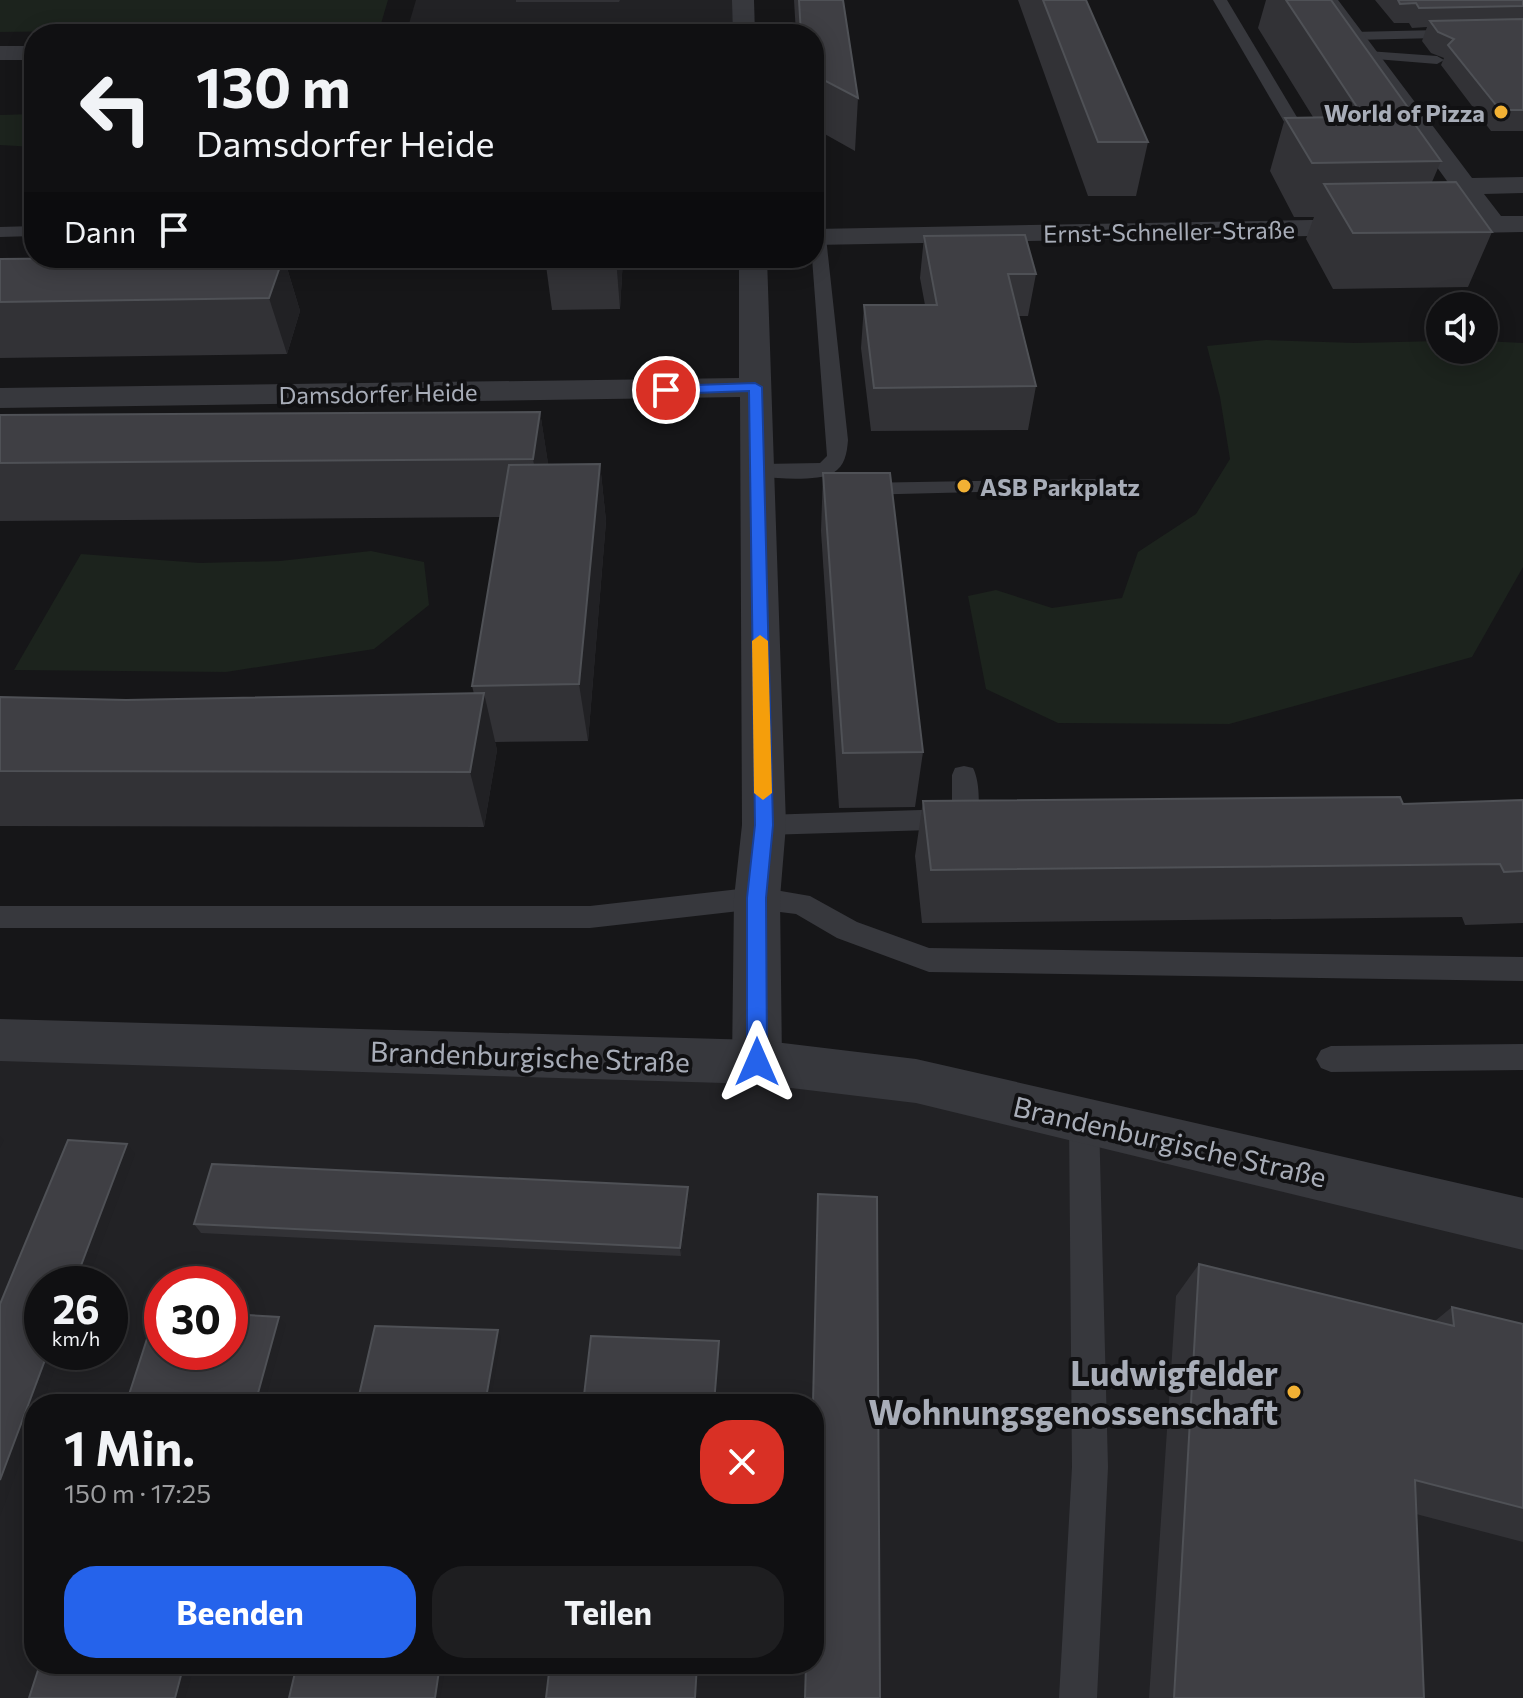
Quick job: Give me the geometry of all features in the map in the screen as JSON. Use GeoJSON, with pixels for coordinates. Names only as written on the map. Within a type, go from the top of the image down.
{"type":"FeatureCollection","features":[{"type":"Feature","properties":{"kind":"street"},"geometry":{"type":"LineString","coordinates":[[743,0],[744,24]]}},
{"type":"Feature","properties":{"kind":"street"},"geometry":{"type":"LineString","coordinates":[[1327,0],[1492,223]]}},
{"type":"Feature","properties":{"kind":"street"},"geometry":{"type":"LineString","coordinates":[[0,53],[24,53]]}},
{"type":"Feature","properties":{"kind":"street"},"geometry":{"type":"LineString","coordinates":[[1465,186],[1523,185]]}},
{"type":"Feature","properties":{"kind":"street","name":"Ernst-Schneller-Straße"},"geometry":{"type":"LineString","coordinates":[[824,237],[1523,224]]}},
{"type":"Feature","properties":{"kind":"street"},"geometry":{"type":"LineString","coordinates":[[753,268],[764,825],[757,898],[757,1062]]}},
{"type":"Feature","properties":{"kind":"street","name":"Damsdorfer Heide"},"geometry":{"type":"LineString","coordinates":[[0,398],[755,387]]}},
{"type":"Feature","properties":{"kind":"street","name":"Brandenburgische Straße"},"geometry":{"type":"LineString","coordinates":[[0,1040],[757,1062],[916,1081],[1523,1224]]}},
{"type":"Feature","properties":{"kind":"lane"},"geometry":{"type":"LineString","coordinates":[[1220,0],[1305,144]]}},
{"type":"Feature","properties":{"kind":"lane"},"geometry":{"type":"LineString","coordinates":[[1360,46],[1523,32]]}},
{"type":"Feature","properties":{"kind":"lane"},"geometry":{"type":"LineString","coordinates":[[1360,46],[1437,60]]}},
{"type":"Feature","properties":{"kind":"lane"},"geometry":{"type":"LineString","coordinates":[[0,232],[24,231]]}},
{"type":"Feature","properties":{"kind":"lane"},"geometry":{"type":"LineString","coordinates":[[819,268],[838,440],[837,457],[826,469]]}},
{"type":"Feature","properties":{"kind":"lane"},"geometry":{"type":"LineString","coordinates":[[756,470],[796,472],[826,469],[857,489],[1095,485]]}},
{"type":"Feature","properties":{"kind":"lane"},"geometry":{"type":"LineString","coordinates":[[764,825],[965,819],[964,775]]}},
{"type":"Feature","properties":{"kind":"lane"},"geometry":{"type":"LineString","coordinates":[[0,917],[590,917],[757,898],[801,904],[847,930],[929,960],[1523,969]]}},
{"type":"Feature","properties":{"kind":"lane"},"geometry":{"type":"LineString","coordinates":[[1331,1059],[1523,1057]]}},
{"type":"Feature","properties":{"kind":"lane"},"geometry":{"type":"LineString","coordinates":[[1078,1698],[1090,1467],[1084,1120]]}},
{"type":"Feature","properties":{"kind":"shaded area"},"geometry":{"type":"Polygon","coordinates":[[[0,0],[388,0],[381,24],[24,24],[24,32],[0,32],[0,0]]]}},
{"type":"Feature","properties":{"kind":"shaded area"},"geometry":{"type":"Polygon","coordinates":[[[416,0],[743,0],[744,24],[409,24],[416,0]]]}},
{"type":"Feature","properties":{"kind":"shaded area"},"geometry":{"type":"Polygon","coordinates":[[[24,114],[24,146],[0,145],[0,115],[24,114]]]}},
{"type":"Feature","properties":{"kind":"shaded area"},"geometry":{"type":"Polygon","coordinates":[[[1266,340],[1426,341],[1426,364],[1498,364],[1498,342],[1523,343],[1523,567],[1472,657],[1229,724],[1058,723],[986,689],[968,596],[996,590],[1052,608],[1122,598],[1138,552],[1196,514],[1230,459],[1220,397],[1207,346],[1266,340]]]}},
{"type":"Feature","properties":{"kind":"shaded area"},"geometry":{"type":"Polygon","coordinates":[[[371,551],[424,562],[429,605],[374,649],[226,672],[14,670],[81,554],[200,563],[280,561],[371,551]]]}},
{"type":"Feature","properties":{"kind":"shaded area"},"geometry":{"type":"Polygon","coordinates":[[[0,1040],[757,1062],[1523,1222],[1523,1698],[0,1698],[0,1040]]]}},
{"type":"Feature","properties":{"kind":"building"},"geometry":{"type":"Polygon","coordinates":[[[799,0],[843,0],[858,98],[824,80],[824,24],[800,24],[799,0]]]}},
{"type":"Feature","properties":{"kind":"building"},"geometry":{"type":"Polygon","coordinates":[[[1043,0],[1086,0],[1148,142],[1098,142],[1043,0]]]}},
{"type":"Feature","properties":{"kind":"building"},"geometry":{"type":"Polygon","coordinates":[[[1286,0],[1331,0],[1414,116],[1409,116],[1441,161],[1312,163],[1285,118],[1405,116],[1363,116],[1286,0]]]}},
{"type":"Feature","properties":{"kind":"building"},"geometry":{"type":"Polygon","coordinates":[[[1398,0],[1523,0],[1523,6],[1419,8],[1416,3],[1400,4],[1398,0]]]}},
{"type":"Feature","properties":{"kind":"building"},"geometry":{"type":"Polygon","coordinates":[[[1523,19],[1523,110],[1500,110],[1448,45],[1454,39],[1438,32],[1430,21],[1523,19]]]}},
{"type":"Feature","properties":{"kind":"building"},"geometry":{"type":"Polygon","coordinates":[[[1456,182],[1492,232],[1353,233],[1324,184],[1456,182]]]}},
{"type":"Feature","properties":{"kind":"building"},"geometry":{"type":"Polygon","coordinates":[[[1025,235],[1036,274],[1008,274],[1036,386],[874,388],[864,305],[937,305],[924,236],[1025,235]]]}},
{"type":"Feature","properties":{"kind":"building"},"geometry":{"type":"Polygon","coordinates":[[[0,259],[24,259],[24,268],[280,268],[269,298],[0,302],[0,259]]]}},
{"type":"Feature","properties":{"kind":"building"},"geometry":{"type":"Polygon","coordinates":[[[540,412],[533,459],[0,463],[0,415],[540,412]]]}},
{"type":"Feature","properties":{"kind":"building"},"geometry":{"type":"Polygon","coordinates":[[[600,464],[579,684],[472,686],[509,465],[600,464]]]}},
{"type":"Feature","properties":{"kind":"building"},"geometry":{"type":"Polygon","coordinates":[[[823,473],[890,473],[923,752],[843,753],[823,473]]]}},
{"type":"Feature","properties":{"kind":"building"},"geometry":{"type":"Polygon","coordinates":[[[484,693],[470,772],[0,771],[0,697],[126,700],[484,693]]]}},
{"type":"Feature","properties":{"kind":"building"},"geometry":{"type":"Polygon","coordinates":[[[1400,797],[1403,804],[1523,800],[1523,871],[1504,872],[1500,864],[931,870],[923,801],[1400,797]]]}},
{"type":"Feature","properties":{"kind":"building"},"geometry":{"type":"Polygon","coordinates":[[[68,1140],[127,1144],[81,1266],[24,1266],[24,1370],[41,1370],[32,1394],[24,1394],[24,1416],[0,1480],[0,1304],[68,1140]]]}},
{"type":"Feature","properties":{"kind":"building"},"geometry":{"type":"Polygon","coordinates":[[[212,1164],[688,1187],[680,1248],[194,1224],[212,1164]]]}},
{"type":"Feature","properties":{"kind":"building"},"geometry":{"type":"Polygon","coordinates":[[[818,1194],[877,1197],[880,1698],[805,1698],[806,1674],[824,1674],[824,1394],[813,1394],[818,1194]]]}},
{"type":"Feature","properties":{"kind":"building"},"geometry":{"type":"Polygon","coordinates":[[[1199,1264],[1454,1326],[1452,1307],[1523,1324],[1523,1508],[1415,1480],[1424,1698],[1174,1698],[1199,1264]]]}},
{"type":"Feature","properties":{"kind":"building"},"geometry":{"type":"Polygon","coordinates":[[[248,1315],[279,1317],[258,1394],[129,1394],[144,1348],[144,1370],[248,1370],[248,1315]]]}},
{"type":"Feature","properties":{"kind":"building"},"geometry":{"type":"Polygon","coordinates":[[[375,1326],[498,1330],[487,1394],[359,1394],[375,1326]]]}},
{"type":"Feature","properties":{"kind":"building"},"geometry":{"type":"Polygon","coordinates":[[[591,1336],[719,1341],[715,1394],[584,1394],[591,1336]]]}},
{"type":"Feature","properties":{"kind":"building"},"geometry":{"type":"Polygon","coordinates":[[[37,1674],[181,1674],[175,1698],[29,1698],[37,1674]]]}},
{"type":"Feature","properties":{"kind":"building"},"geometry":{"type":"Polygon","coordinates":[[[295,1674],[439,1674],[435,1698],[289,1698],[295,1674]]]}},
{"type":"Feature","properties":{"kind":"building"},"geometry":{"type":"Polygon","coordinates":[[[549,1674],[696,1674],[695,1698],[546,1698],[549,1674]]]}},
{"type":"Feature","properties":{"kind":"slow traffic"},"geometry":{"type":"LineString","coordinates":[[760,641],[763,793]]}},
{"type":"Feature","properties":{"kind":"place","name":"World of Pizza"},"geometry":{"type":"Point","coordinates":[1501,112]}},
{"type":"Feature","properties":{"kind":"place","name":"ASB Parkplatz"},"geometry":{"type":"Point","coordinates":[964,486]}},
{"type":"Feature","properties":{"kind":"place","name":"Ludwigfelder Wohnungsgenossenschaft"},"geometry":{"type":"Point","coordinates":[1294,1392]}},
{"type":"Feature","properties":{"kind":"route"},"geometry":{"type":"LineString","coordinates":[[666,390],[755,387],[764,825],[757,898],[757,1062]]}}]}
